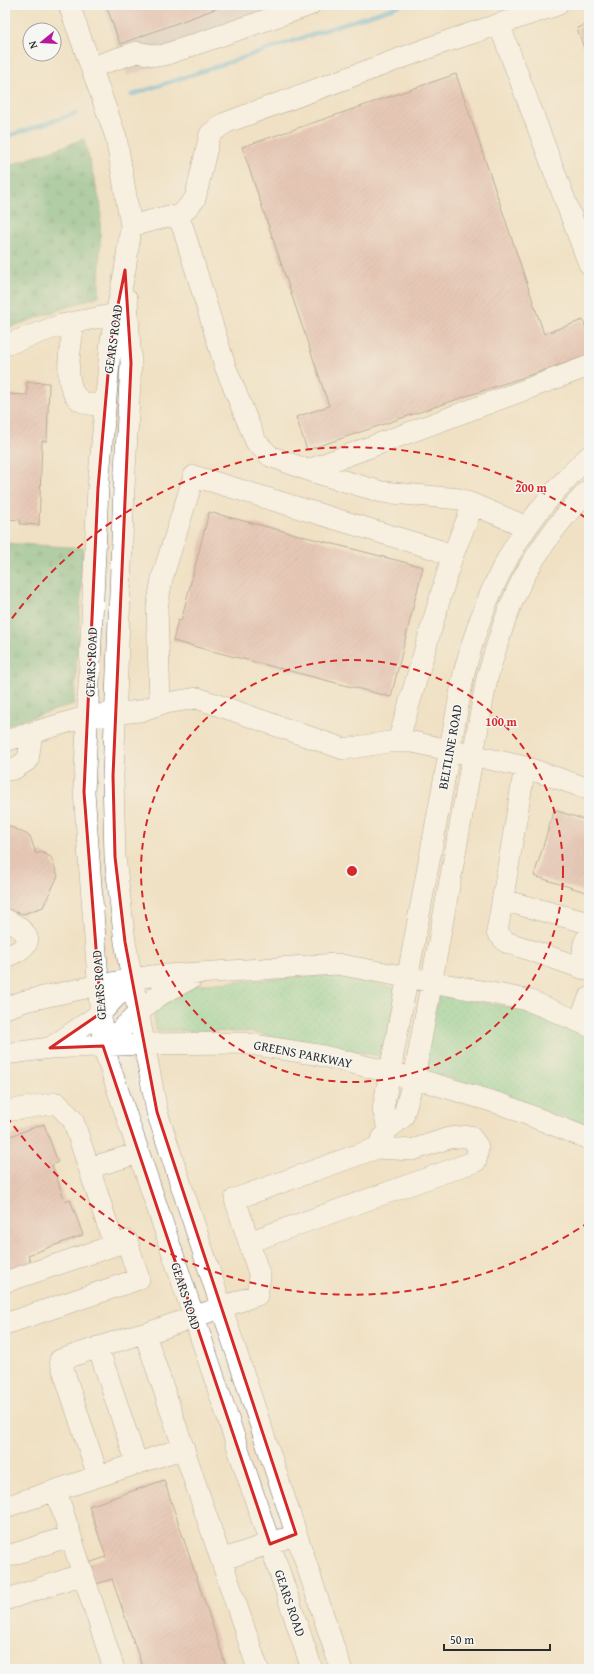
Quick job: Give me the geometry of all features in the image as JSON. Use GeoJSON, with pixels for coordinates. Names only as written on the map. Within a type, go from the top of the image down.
{"type":"FeatureCollection","features":[{"type":"Feature","properties":{"kind":"street","name":"GEARS ROAD"},"geometry":{"type":"LineString","coordinates":[[69,5],[116,137],[130,226],[125,270],[111,340],[98,488],[84,792],[103,1046],[312,1669]]}},
{"type":"Feature","properties":{"kind":"street"},"geometry":{"type":"LineString","coordinates":[[92,67],[137,52],[158,56],[164,55],[310,5]]}},
{"type":"Feature","properties":{"kind":"street"},"geometry":{"type":"LineString","coordinates":[[178,218],[194,199],[210,134],[224,123],[445,42],[557,5]]}},
{"type":"Feature","properties":{"kind":"street"},"geometry":{"type":"LineString","coordinates":[[499,24],[589,264]]}},
{"type":"Feature","properties":{"kind":"street"},"geometry":{"type":"LineString","coordinates":[[130,226],[169,216],[178,218]]}},
{"type":"Feature","properties":{"kind":"street"},"geometry":{"type":"LineString","coordinates":[[178,218],[183,228],[225,366],[256,442],[270,456],[308,470],[382,492],[460,499],[527,527]]}},
{"type":"Feature","properties":{"kind":"street","name":"GEARS ROAD"},"geometry":{"type":"LineString","coordinates":[[125,270],[131,363],[124,488],[113,776],[115,857],[125,942],[157,1112],[341,1669]]}},
{"type":"Feature","properties":{"kind":"street"},"geometry":{"type":"LineString","coordinates":[[5,345],[61,325],[116,314]]}},
{"type":"Feature","properties":{"kind":"street"},"geometry":{"type":"LineString","coordinates":[[74,322],[68,376],[70,385],[75,395],[83,402],[105,407]]}},
{"type":"Feature","properties":{"kind":"street"},"geometry":{"type":"LineString","coordinates":[[308,470],[589,366]]}},
{"type":"Feature","properties":{"kind":"street","name":"BELTLINE ROAD"},"geometry":{"type":"LineString","coordinates":[[589,456],[565,478],[527,527],[490,590],[475,630],[464,673],[449,750],[383,1109],[388,1128],[403,1117],[414,1078],[488,678],[499,637],[513,598],[532,564],[554,531],[589,490]]}},
{"type":"Feature","properties":{"kind":"street"},"geometry":{"type":"LineString","coordinates":[[160,704],[157,608],[162,578],[194,476],[430,548],[452,557]]}},
{"type":"Feature","properties":{"kind":"street"},"geometry":{"type":"LineString","coordinates":[[98,488],[124,488]]}},
{"type":"Feature","properties":{"kind":"street"},"geometry":{"type":"LineString","coordinates":[[398,742],[452,557],[473,505]]}},
{"type":"Feature","properties":{"kind":"street"},"geometry":{"type":"LineString","coordinates":[[5,741],[88,716],[140,710],[160,704],[197,698],[344,749],[398,742],[413,742],[525,767],[589,789]]}},
{"type":"Feature","properties":{"kind":"street"},"geometry":{"type":"LineString","coordinates":[[5,770],[14,769],[28,760],[31,740],[29,734]]}},
{"type":"Feature","properties":{"kind":"street"},"geometry":{"type":"LineString","coordinates":[[525,767],[497,932],[506,942],[589,970]]}},
{"type":"Feature","properties":{"kind":"street"},"geometry":{"type":"LineString","coordinates":[[502,900],[589,923]]}},
{"type":"Feature","properties":{"kind":"street"},"geometry":{"type":"LineString","coordinates":[[5,919],[23,929],[28,940],[26,945],[21,949],[5,957]]}},
{"type":"Feature","properties":{"kind":"street"},"geometry":{"type":"LineString","coordinates":[[589,935],[584,945],[583,954],[584,962],[589,970]]}},
{"type":"Feature","properties":{"kind":"street"},"geometry":{"type":"LineString","coordinates":[[5,1008],[25,1001],[132,979],[337,964],[528,1000],[584,1024],[589,998]]}},
{"type":"Feature","properties":{"kind":"street"},"geometry":{"type":"LineString","coordinates":[[103,1046],[156,997],[201,973]]}},
{"type":"Feature","properties":{"kind":"street"},"geometry":{"type":"LineString","coordinates":[[50,1048],[101,1013],[132,979]]}},
{"type":"Feature","properties":{"kind":"street","name":"GREENS PARKWAY"},"geometry":{"type":"LineString","coordinates":[[5,1054],[50,1048],[144,1044],[242,1043],[319,1055],[414,1078],[504,1105],[589,1139]]}},
{"type":"Feature","properties":{"kind":"street"},"geometry":{"type":"LineString","coordinates":[[5,1111],[56,1103],[73,1120],[114,1245]]}},
{"type":"Feature","properties":{"kind":"street"},"geometry":{"type":"LineString","coordinates":[[377,1148],[388,1128]]}},
{"type":"Feature","properties":{"kind":"street"},"geometry":{"type":"LineString","coordinates":[[98,1476],[60,1360],[138,1334],[145,1334],[257,1295],[260,1277],[235,1199],[377,1148],[412,1150],[449,1138],[470,1136],[478,1148],[476,1161],[249,1242]]}},
{"type":"Feature","properties":{"kind":"street"},"geometry":{"type":"LineString","coordinates":[[89,1168],[139,1154]]}},
{"type":"Feature","properties":{"kind":"street"},"geometry":{"type":"LineString","coordinates":[[5,1282],[127,1241],[139,1278],[5,1324]]}},
{"type":"Feature","properties":{"kind":"street"},"geometry":{"type":"LineString","coordinates":[[145,1334],[258,1669]]}},
{"type":"Feature","properties":{"kind":"street"},"geometry":{"type":"LineString","coordinates":[[98,1347],[137,1464]]}},
{"type":"Feature","properties":{"kind":"street"},"geometry":{"type":"LineString","coordinates":[[5,1507],[184,1448]]}},
{"type":"Feature","properties":{"kind":"street"},"geometry":{"type":"LineString","coordinates":[[56,1490],[111,1668]]}},
{"type":"Feature","properties":{"kind":"street"},"geometry":{"type":"LineString","coordinates":[[221,1560],[296,1534]]}},
{"type":"Feature","properties":{"kind":"street"},"geometry":{"type":"LineString","coordinates":[[5,1557],[70,1536]]}},
{"type":"Feature","properties":{"kind":"street"},"geometry":{"type":"LineString","coordinates":[[5,1600],[83,1574]]}},
{"type":"Feature","properties":{"kind":"highlighted area"},"geometry":{"type":"Polygon","coordinates":[[[125,270],[131,363],[113,776],[115,857],[125,942],[157,1112],[296,1534],[270,1544],[103,1046],[50,1048],[101,1013],[84,792],[98,488],[111,340],[125,270]]]}},
{"type":"Feature","properties":{"kind":"shaded area"},"geometry":{"type":"Polygon","coordinates":[[[103,5],[339,5],[127,76],[103,5]]]}},
{"type":"Feature","properties":{"kind":"green space"},"geometry":{"type":"Polygon","coordinates":[[[84,139],[101,206],[99,296],[5,329],[5,167],[84,139]]]}},
{"type":"Feature","properties":{"kind":"green space"},"geometry":{"type":"Polygon","coordinates":[[[5,543],[84,548],[74,704],[5,726],[5,543]]]}},
{"type":"Feature","properties":{"kind":"green space"},"geometry":{"type":"Polygon","coordinates":[[[337,974],[398,989],[386,1057],[249,1032],[156,1030],[153,1008],[192,985],[337,974]]]}},
{"type":"Feature","properties":{"kind":"green space"},"geometry":{"type":"Polygon","coordinates":[[[439,995],[526,1010],[589,1038],[589,1126],[423,1069],[439,995]]]}},
{"type":"Feature","properties":{"kind":"building"},"geometry":{"type":"Polygon","coordinates":[[[106,5],[226,5],[120,44],[106,5]]]}},
{"type":"Feature","properties":{"kind":"building"},"geometry":{"type":"Polygon","coordinates":[[[589,24],[589,62],[577,28],[589,24]]]}},
{"type":"Feature","properties":{"kind":"building"},"geometry":{"type":"Polygon","coordinates":[[[456,74],[544,334],[583,320],[589,338],[589,355],[307,450],[296,417],[329,406],[242,147],[456,74]]]}},
{"type":"Feature","properties":{"kind":"building"},"geometry":{"type":"Polygon","coordinates":[[[27,382],[49,383],[47,441],[42,441],[39,525],[20,524],[20,520],[5,519],[5,394],[27,395],[27,382]]]}},
{"type":"Feature","properties":{"kind":"building"},"geometry":{"type":"Polygon","coordinates":[[[209,512],[423,567],[391,697],[173,641],[178,620],[181,621],[209,512]]]}},
{"type":"Feature","properties":{"kind":"building"},"geometry":{"type":"Polygon","coordinates":[[[554,810],[589,821],[589,893],[534,876],[554,810]]]}},
{"type":"Feature","properties":{"kind":"building"},"geometry":{"type":"Polygon","coordinates":[[[5,824],[30,836],[36,854],[41,852],[51,857],[58,876],[43,907],[23,914],[17,912],[8,915],[5,913],[5,824]]]}},
{"type":"Feature","properties":{"kind":"building"},"geometry":{"type":"Polygon","coordinates":[[[44,1124],[58,1162],[52,1165],[65,1201],[70,1199],[83,1235],[28,1255],[32,1267],[5,1276],[5,1138],[44,1124]]]}},
{"type":"Feature","properties":{"kind":"building"},"geometry":{"type":"Polygon","coordinates":[[[164,1480],[227,1669],[143,1669],[112,1579],[93,1585],[86,1564],[106,1557],[89,1506],[164,1480]]]}},
{"type":"Feature","properties":{"kind":"waterway"},"geometry":{"type":"LineString","coordinates":[[131,95],[401,5]]}},
{"type":"Feature","properties":{"kind":"waterway"},"geometry":{"type":"LineString","coordinates":[[5,137],[77,113]]}}]}
